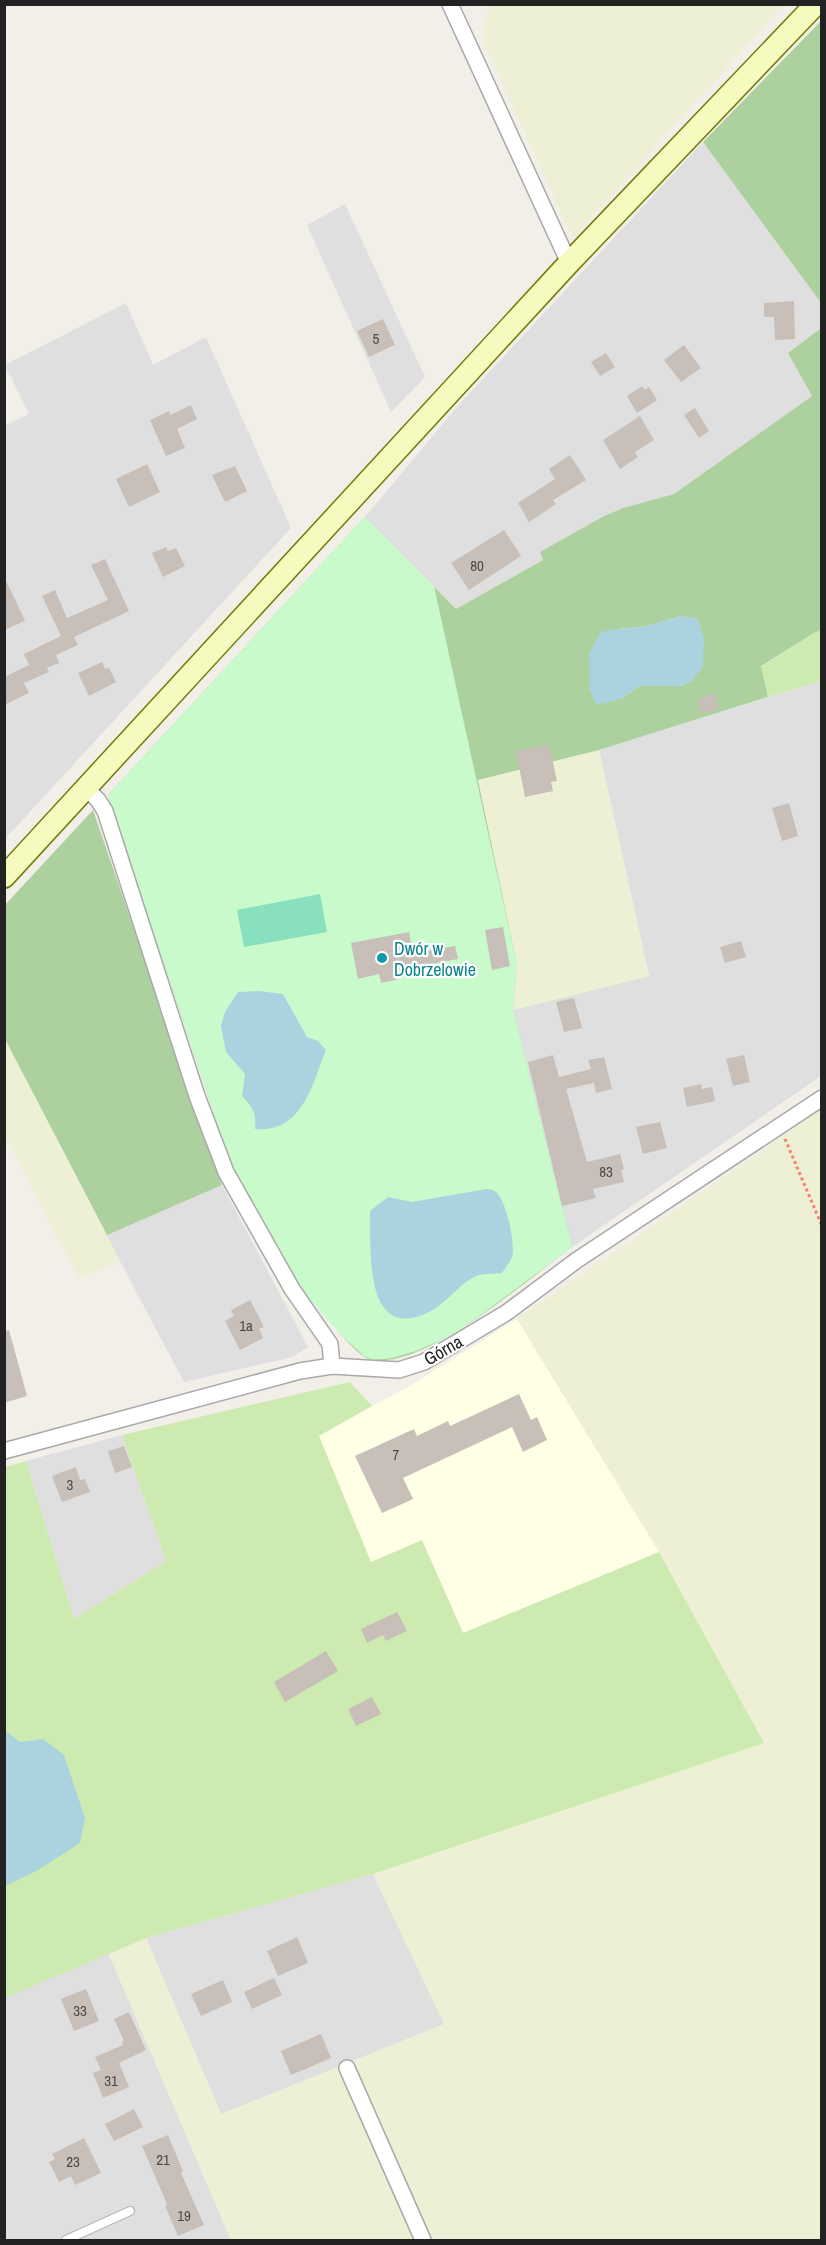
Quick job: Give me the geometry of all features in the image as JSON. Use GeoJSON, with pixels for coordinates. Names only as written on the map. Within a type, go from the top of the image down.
{"type":"FeatureCollection","features":[{"type":"Feature","properties":{"kind":"main road"},"geometry":{"type":"LineString","coordinates":[[4,877],[569,264],[816,4]]}},
{"type":"Feature","properties":{"kind":"street"},"geometry":{"type":"LineString","coordinates":[[450,4],[569,264]]}},
{"type":"Feature","properties":{"kind":"street"},"geometry":{"type":"LineString","coordinates":[[87,789],[105,811],[197,1096],[226,1172],[292,1289],[330,1344],[332,1366]]}},
{"type":"Feature","properties":{"kind":"street","name":"Górna"},"geometry":{"type":"LineString","coordinates":[[4,1451],[300,1371],[332,1366],[399,1370],[424,1362],[506,1313],[577,1260],[822,1098]]}},
{"type":"Feature","properties":{"kind":"street"},"geometry":{"type":"LineString","coordinates":[[347,2068],[423,2241]]}},
{"type":"Feature","properties":{"kind":"lane"},"geometry":{"type":"LineString","coordinates":[[66,2241],[130,2211]]}},
{"type":"Feature","properties":{"kind":"path"},"geometry":{"type":"LineString","coordinates":[[779,1126],[822,1226]]}},
{"type":"Feature","properties":{"kind":"shaded area"},"geometry":{"type":"Polygon","coordinates":[[[489,4],[783,5],[573,238],[482,39],[489,4]]]}},
{"type":"Feature","properties":{"kind":"shaded area"},"geometry":{"type":"Polygon","coordinates":[[[703,142],[821,303],[821,328],[788,353],[812,396],[674,494],[623,508],[602,517],[541,552],[543,560],[456,609],[365,517],[456,408],[703,142]]]}},
{"type":"Feature","properties":{"kind":"shaded area"},"geometry":{"type":"Polygon","coordinates":[[[345,204],[425,377],[391,412],[307,225],[345,204]]]}},
{"type":"Feature","properties":{"kind":"shaded area"},"geometry":{"type":"Polygon","coordinates":[[[126,303],[153,365],[206,337],[291,528],[5,839],[4,426],[29,414],[5,365],[126,303]]]}},
{"type":"Feature","properties":{"kind":"shaded area"},"geometry":{"type":"Polygon","coordinates":[[[821,681],[821,1076],[572,1247],[513,1010],[649,976],[599,750],[821,681]]]}},
{"type":"Feature","properties":{"kind":"shaded area"},"geometry":{"type":"Polygon","coordinates":[[[599,750],[649,976],[513,1010],[517,965],[478,780],[599,750]]]}},
{"type":"Feature","properties":{"kind":"shaded area"},"geometry":{"type":"Polygon","coordinates":[[[5,1039],[120,1261],[80,1279],[5,1137],[5,1039]]]}},
{"type":"Feature","properties":{"kind":"shaded area"},"geometry":{"type":"Polygon","coordinates":[[[821,1110],[821,2240],[231,2240],[108,1952],[146,1938],[221,2114],[444,2024],[373,1874],[763,1743],[659,1552],[517,1319],[821,1110]]]}},
{"type":"Feature","properties":{"kind":"shaded area"},"geometry":{"type":"Polygon","coordinates":[[[222,1185],[308,1347],[293,1357],[184,1382],[104,1231],[222,1185]]]}},
{"type":"Feature","properties":{"kind":"shaded area"},"geometry":{"type":"Polygon","coordinates":[[[517,1319],[659,1552],[463,1633],[422,1541],[371,1563],[318,1435],[408,1387],[517,1319]]]}},
{"type":"Feature","properties":{"kind":"shaded area"},"geometry":{"type":"Polygon","coordinates":[[[122,1435],[166,1561],[74,1619],[26,1461],[122,1435]]]}},
{"type":"Feature","properties":{"kind":"shaded area"},"geometry":{"type":"Polygon","coordinates":[[[373,1874],[445,2024],[221,2114],[146,1938],[373,1874]]]}},
{"type":"Feature","properties":{"kind":"shaded area"},"geometry":{"type":"Polygon","coordinates":[[[108,1952],[231,2240],[5,2240],[4,1998],[108,1952]]]}},
{"type":"Feature","properties":{"kind":"green space"},"geometry":{"type":"Polygon","coordinates":[[[821,21],[821,303],[703,142],[821,21]]]}},
{"type":"Feature","properties":{"kind":"green space"},"geometry":{"type":"Polygon","coordinates":[[[821,328],[821,630],[761,666],[768,697],[599,750],[478,780],[517,965],[513,1010],[572,1247],[477,1319],[449,1336],[396,1359],[368,1359],[340,1334],[234,1173],[108,795],[365,517],[456,609],[543,560],[540,552],[602,517],[623,508],[674,494],[812,396],[788,353],[821,328]],[[681,616],[648,626],[618,629],[621,699],[639,686],[679,686],[692,681],[681,616]]]}},
{"type":"Feature","properties":{"kind":"green space"},"geometry":{"type":"Polygon","coordinates":[[[365,517],[434,586],[517,965],[513,1010],[572,1247],[450,1336],[416,1351],[392,1358],[373,1360],[364,1356],[340,1334],[296,1283],[234,1173],[108,795],[365,517]]]}},
{"type":"Feature","properties":{"kind":"green space"},"geometry":{"type":"Polygon","coordinates":[[[821,630],[821,681],[768,697],[761,667],[821,630]]]}},
{"type":"Feature","properties":{"kind":"green space"},"geometry":{"type":"Polygon","coordinates":[[[93,810],[222,1185],[107,1235],[5,1039],[4,906],[93,810]]]}},
{"type":"Feature","properties":{"kind":"green space"},"geometry":{"type":"Polygon","coordinates":[[[320,894],[327,932],[244,947],[237,910],[320,894]]]}},
{"type":"Feature","properties":{"kind":"green space"},"geometry":{"type":"Polygon","coordinates":[[[350,1382],[372,1406],[319,1436],[371,1562],[422,1540],[463,1633],[659,1552],[764,1743],[373,1874],[146,1938],[5,1998],[5,1467],[26,1461],[74,1619],[166,1561],[122,1435],[350,1382]]]}},
{"type":"Feature","properties":{"kind":"water"},"geometry":{"type":"Polygon","coordinates":[[[681,616],[698,618],[704,638],[703,666],[692,681],[679,686],[639,686],[621,699],[597,705],[590,691],[589,653],[601,632],[648,626],[681,616]]]}},
{"type":"Feature","properties":{"kind":"water"},"geometry":{"type":"Polygon","coordinates":[[[259,991],[283,994],[307,1037],[318,1041],[326,1050],[310,1091],[295,1115],[271,1128],[255,1129],[253,1111],[242,1096],[245,1074],[226,1052],[221,1026],[225,1012],[238,992],[259,991]]]}},
{"type":"Feature","properties":{"kind":"water"},"geometry":{"type":"Polygon","coordinates":[[[487,1189],[495,1191],[500,1197],[507,1213],[511,1233],[512,1257],[502,1273],[474,1277],[427,1313],[406,1318],[391,1314],[381,1303],[375,1287],[370,1247],[370,1211],[388,1197],[412,1202],[487,1189]]]}},
{"type":"Feature","properties":{"kind":"water"},"geometry":{"type":"Polygon","coordinates":[[[4,1730],[20,1742],[43,1739],[64,1755],[85,1818],[80,1843],[38,1870],[5,1886],[4,1730]]]}},
{"type":"Feature","properties":{"kind":"building"},"geometry":{"type":"Polygon","coordinates":[[[794,301],[795,339],[775,340],[774,317],[764,317],[764,303],[794,301]]]}},
{"type":"Feature","properties":{"kind":"building"},"geometry":{"type":"Polygon","coordinates":[[[383,319],[395,345],[369,357],[357,331],[383,319]]]}},
{"type":"Feature","properties":{"kind":"building"},"geometry":{"type":"Polygon","coordinates":[[[684,345],[701,368],[681,382],[664,360],[684,345]]]}},
{"type":"Feature","properties":{"kind":"building"},"geometry":{"type":"Polygon","coordinates":[[[606,353],[615,367],[600,376],[591,362],[606,353]]]}},
{"type":"Feature","properties":{"kind":"building"},"geometry":{"type":"Polygon","coordinates":[[[642,386],[645,390],[649,387],[657,400],[637,413],[627,396],[642,386]]]}},
{"type":"Feature","properties":{"kind":"building"},"geometry":{"type":"Polygon","coordinates":[[[191,405],[197,419],[177,429],[185,448],[166,456],[150,420],[169,411],[170,415],[191,405]]]}},
{"type":"Feature","properties":{"kind":"building"},"geometry":{"type":"Polygon","coordinates":[[[695,408],[709,431],[699,438],[684,415],[695,408]]]}},
{"type":"Feature","properties":{"kind":"building"},"geometry":{"type":"Polygon","coordinates":[[[640,416],[654,440],[635,452],[638,457],[620,469],[603,440],[640,416]]]}},
{"type":"Feature","properties":{"kind":"building"},"geometry":{"type":"Polygon","coordinates":[[[570,455],[586,480],[553,500],[556,504],[529,522],[518,503],[555,479],[549,469],[570,455]]]}},
{"type":"Feature","properties":{"kind":"building"},"geometry":{"type":"Polygon","coordinates":[[[147,464],[160,492],[129,507],[116,479],[147,464]]]}},
{"type":"Feature","properties":{"kind":"building"},"geometry":{"type":"Polygon","coordinates":[[[235,466],[247,491],[225,502],[212,475],[235,466]]]}},
{"type":"Feature","properties":{"kind":"building"},"geometry":{"type":"Polygon","coordinates":[[[504,530],[521,556],[469,590],[451,563],[504,530]]]}},
{"type":"Feature","properties":{"kind":"building"},"geometry":{"type":"Polygon","coordinates":[[[166,547],[168,551],[176,548],[185,566],[163,577],[152,553],[166,547]]]}},
{"type":"Feature","properties":{"kind":"building"},"geometry":{"type":"Polygon","coordinates":[[[105,559],[129,611],[74,637],[78,645],[56,655],[59,663],[47,668],[49,672],[24,683],[29,693],[4,705],[4,677],[29,665],[24,654],[61,636],[42,596],[55,590],[67,618],[108,600],[91,565],[105,559]]]}},
{"type":"Feature","properties":{"kind":"building"},"geometry":{"type":"Polygon","coordinates":[[[4,576],[25,621],[4,630],[4,576]]]}},
{"type":"Feature","properties":{"kind":"building"},"geometry":{"type":"Polygon","coordinates":[[[102,662],[105,669],[109,668],[116,682],[89,696],[78,673],[102,662]]]}},
{"type":"Feature","properties":{"kind":"building"},"geometry":{"type":"Polygon","coordinates":[[[715,693],[719,709],[701,714],[697,699],[715,693]]]}},
{"type":"Feature","properties":{"kind":"building"},"geometry":{"type":"Polygon","coordinates":[[[549,744],[557,781],[551,782],[553,791],[525,797],[516,751],[549,744]]]}},
{"type":"Feature","properties":{"kind":"building"},"geometry":{"type":"Polygon","coordinates":[[[789,803],[798,836],[782,841],[772,808],[789,803]]]}},
{"type":"Feature","properties":{"kind":"building"},"geometry":{"type":"Polygon","coordinates":[[[503,927],[510,966],[492,970],[485,930],[503,927]]]}},
{"type":"Feature","properties":{"kind":"building","name":"Dwór w Dobrzelowie"},"geometry":{"type":"Polygon","coordinates":[[[409,932],[413,953],[455,946],[458,959],[394,971],[396,980],[381,983],[379,974],[358,979],[351,943],[409,932]]]}},
{"type":"Feature","properties":{"kind":"building"},"geometry":{"type":"Polygon","coordinates":[[[741,941],[746,957],[725,963],[720,947],[741,941]]]}},
{"type":"Feature","properties":{"kind":"building"},"geometry":{"type":"Polygon","coordinates":[[[574,998],[582,1028],[564,1032],[556,1002],[574,998]]]}},
{"type":"Feature","properties":{"kind":"building"},"geometry":{"type":"Polygon","coordinates":[[[553,1055],[559,1077],[591,1069],[588,1060],[604,1057],[612,1089],[596,1093],[594,1083],[566,1089],[587,1162],[620,1154],[624,1169],[621,1170],[624,1182],[593,1189],[596,1198],[562,1206],[528,1062],[553,1055]]]}},
{"type":"Feature","properties":{"kind":"building"},"geometry":{"type":"Polygon","coordinates":[[[744,1055],[750,1082],[733,1086],[726,1059],[744,1055]]]}},
{"type":"Feature","properties":{"kind":"building"},"geometry":{"type":"Polygon","coordinates":[[[701,1084],[702,1089],[712,1087],[715,1101],[687,1107],[683,1088],[701,1084]]]}},
{"type":"Feature","properties":{"kind":"building"},"geometry":{"type":"Polygon","coordinates":[[[660,1122],[667,1148],[643,1154],[636,1127],[660,1122]]]}},
{"type":"Feature","properties":{"kind":"building"},"geometry":{"type":"Polygon","coordinates":[[[250,1300],[264,1327],[259,1329],[263,1338],[240,1350],[225,1321],[234,1316],[231,1310],[250,1300]]]}},
{"type":"Feature","properties":{"kind":"building"},"geometry":{"type":"Polygon","coordinates":[[[9,1330],[27,1396],[4,1403],[4,1331],[9,1330]]]}},
{"type":"Feature","properties":{"kind":"building"},"geometry":{"type":"Polygon","coordinates":[[[519,1394],[531,1420],[537,1417],[547,1440],[523,1452],[512,1427],[403,1478],[413,1499],[382,1513],[355,1456],[414,1429],[417,1436],[448,1421],[450,1426],[519,1394]]]}},
{"type":"Feature","properties":{"kind":"building"},"geometry":{"type":"Polygon","coordinates":[[[124,1446],[132,1467],[115,1473],[108,1451],[124,1446]]]}},
{"type":"Feature","properties":{"kind":"building"},"geometry":{"type":"Polygon","coordinates":[[[76,1467],[80,1480],[85,1479],[90,1492],[62,1502],[52,1476],[76,1467]]]}},
{"type":"Feature","properties":{"kind":"building"},"geometry":{"type":"Polygon","coordinates":[[[397,1612],[407,1631],[386,1641],[383,1635],[367,1643],[361,1629],[397,1612]]]}},
{"type":"Feature","properties":{"kind":"building"},"geometry":{"type":"Polygon","coordinates":[[[326,1651],[338,1671],[285,1702],[274,1682],[326,1651]]]}},
{"type":"Feature","properties":{"kind":"building"},"geometry":{"type":"Polygon","coordinates":[[[372,1697],[381,1714],[356,1726],[348,1709],[372,1697]]]}},
{"type":"Feature","properties":{"kind":"building"},"geometry":{"type":"Polygon","coordinates":[[[297,1937],[308,1963],[278,1976],[267,1951],[297,1937]]]}},
{"type":"Feature","properties":{"kind":"building"},"geometry":{"type":"Polygon","coordinates":[[[274,1978],[282,1995],[252,2009],[244,1992],[274,1978]]]}},
{"type":"Feature","properties":{"kind":"building"},"geometry":{"type":"Polygon","coordinates":[[[223,1980],[232,2002],[201,2016],[191,1994],[223,1980]]]}},
{"type":"Feature","properties":{"kind":"building"},"geometry":{"type":"Polygon","coordinates":[[[86,1989],[99,2021],[74,2031],[61,1999],[86,1989]]]}},
{"type":"Feature","properties":{"kind":"building"},"geometry":{"type":"Polygon","coordinates":[[[129,2012],[146,2050],[119,2063],[129,2087],[103,2098],[93,2073],[101,2070],[95,2057],[123,2045],[124,2041],[114,2019],[129,2012]]]}},
{"type":"Feature","properties":{"kind":"building"},"geometry":{"type":"Polygon","coordinates":[[[321,2034],[331,2058],[291,2075],[281,2051],[321,2034]]]}},
{"type":"Feature","properties":{"kind":"building"},"geometry":{"type":"Polygon","coordinates":[[[134,2109],[143,2127],[114,2141],[105,2124],[134,2109]]]}},
{"type":"Feature","properties":{"kind":"building"},"geometry":{"type":"Polygon","coordinates":[[[168,2135],[183,2171],[181,2173],[204,2225],[178,2236],[142,2146],[168,2135]]]}},
{"type":"Feature","properties":{"kind":"building"},"geometry":{"type":"Polygon","coordinates":[[[84,2138],[101,2173],[75,2185],[71,2176],[59,2182],[49,2162],[55,2159],[52,2154],[84,2138]]]}},
{"type":"Feature","properties":{"kind":"place","name":"Dwór w Dobrzelowie"},"geometry":{"type":"Point","coordinates":[382,958]}}]}
